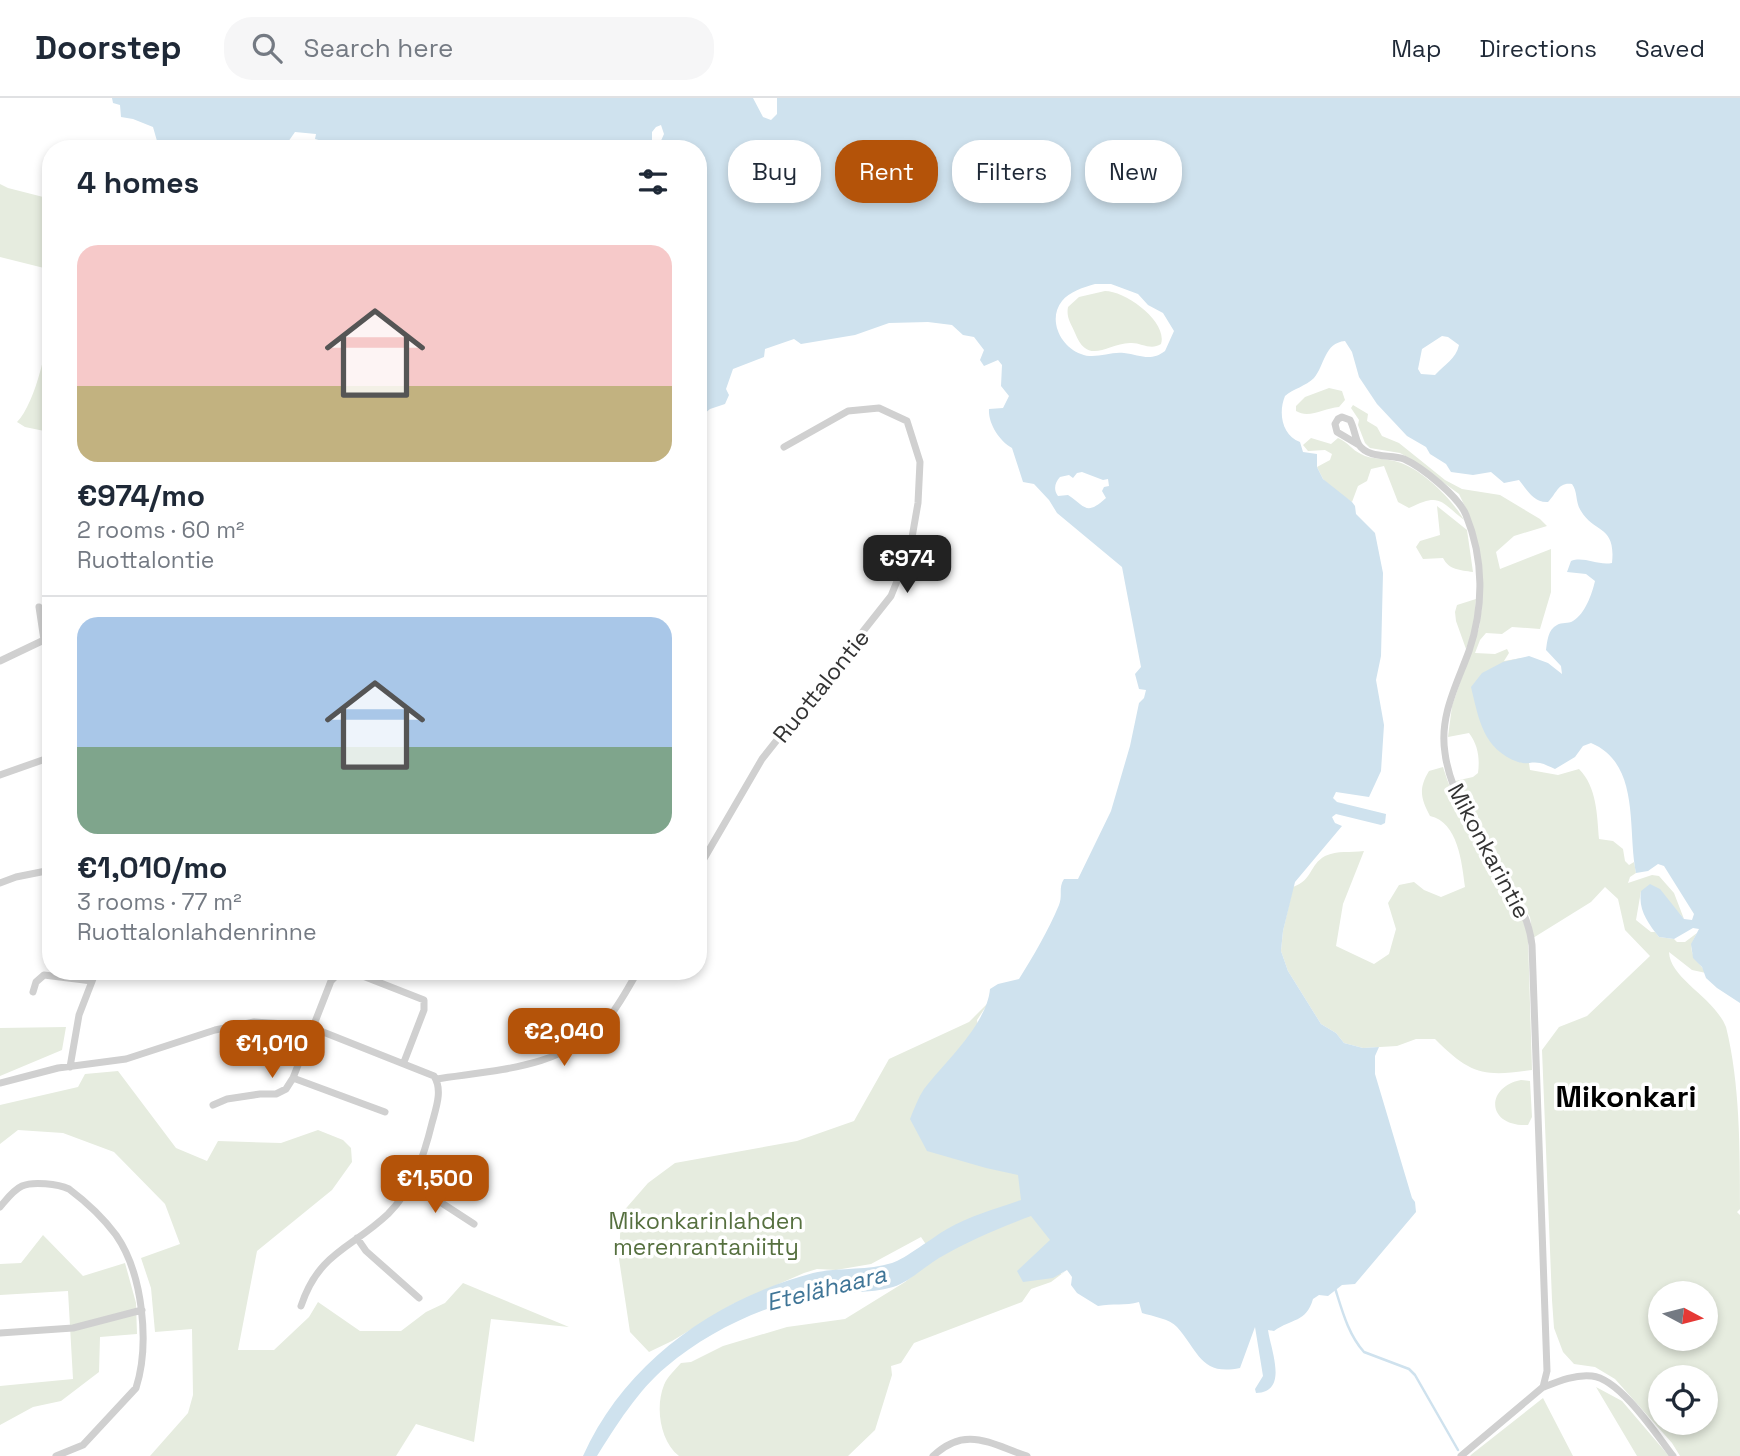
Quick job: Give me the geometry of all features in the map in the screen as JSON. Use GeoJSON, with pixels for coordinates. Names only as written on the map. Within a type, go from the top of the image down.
{"type":"FeatureCollection","features":[{"type":"Feature","properties":{"kind":"street","name":"Ruottalontie"},"geometry":{"type":"LineString","coordinates":[[707,854],[762,759],[886,605],[910,549],[918,503],[920,462],[906,421],[879,408],[848,411],[784,447]]}},
{"type":"Feature","properties":{"kind":"street","name":"Mikonkarintie"},"geometry":{"type":"LineString","coordinates":[[1359,445],[1377,455],[1410,462],[1454,497],[1466,514],[1476,555],[1480,585],[1479,616],[1447,711],[1444,750],[1450,775],[1462,804],[1524,911],[1530,932],[1548,1347],[1548,1371],[1543,1387]]}},
{"type":"Feature","properties":{"kind":"street"},"geometry":{"type":"LineString","coordinates":[[39,607],[42,627]]}},
{"type":"Feature","properties":{"kind":"street"},"geometry":{"type":"LineString","coordinates":[[0,662],[42,641]]}},
{"type":"Feature","properties":{"kind":"street"},"geometry":{"type":"LineString","coordinates":[[0,775],[42,760]]}},
{"type":"Feature","properties":{"kind":"street"},"geometry":{"type":"LineString","coordinates":[[0,883],[42,872]]}},
{"type":"Feature","properties":{"kind":"street"},"geometry":{"type":"LineString","coordinates":[[33,992],[36,982],[42,977]]}},
{"type":"Feature","properties":{"kind":"street"},"geometry":{"type":"LineString","coordinates":[[70,1067],[79,1015],[92,981],[84,980]]}},
{"type":"Feature","properties":{"kind":"street"},"geometry":{"type":"LineString","coordinates":[[213,1104],[249,1096],[276,1094],[286,1089],[332,980]]}},
{"type":"Feature","properties":{"kind":"street"},"geometry":{"type":"LineString","coordinates":[[374,980],[421,998],[425,1003],[404,1062]]}},
{"type":"Feature","properties":{"kind":"street"},"geometry":{"type":"LineString","coordinates":[[0,1083],[70,1067],[126,1059],[242,1023],[270,1022],[313,1028],[404,1062],[437,1079],[520,1066],[566,1052],[580,1044],[606,1021],[632,980]]}},
{"type":"Feature","properties":{"kind":"street"},"geometry":{"type":"LineString","coordinates":[[293,1077],[385,1112]]}},
{"type":"Feature","properties":{"kind":"street"},"geometry":{"type":"LineString","coordinates":[[301,1306],[307,1285],[316,1272],[389,1212],[411,1183],[426,1146],[437,1106],[437,1079]]}},
{"type":"Feature","properties":{"kind":"street"},"geometry":{"type":"LineString","coordinates":[[411,1183],[474,1224]]}},
{"type":"Feature","properties":{"kind":"street"},"geometry":{"type":"LineString","coordinates":[[0,1207],[15,1190],[25,1185],[60,1186],[69,1189],[114,1232],[135,1280],[142,1310],[141,1363],[136,1388],[83,1445],[56,1456]]}},
{"type":"Feature","properties":{"kind":"street"},"geometry":{"type":"LineString","coordinates":[[357,1238],[366,1251],[419,1298]]}},
{"type":"Feature","properties":{"kind":"street"},"geometry":{"type":"LineString","coordinates":[[0,1333],[73,1328],[142,1310]]}},
{"type":"Feature","properties":{"kind":"street"},"geometry":{"type":"LineString","coordinates":[[1461,1456],[1543,1387],[1590,1375],[1614,1387],[1673,1456]]}},
{"type":"Feature","properties":{"kind":"street"},"geometry":{"type":"LineString","coordinates":[[933,1456],[952,1441],[967,1438],[981,1440],[1027,1456]]}},
{"type":"Feature","properties":{"kind":"green space"},"geometry":{"type":"Polygon","coordinates":[[[0,184],[42,197],[42,268],[0,257],[0,184]]]}},
{"type":"Feature","properties":{"kind":"green space"},"geometry":{"type":"Polygon","coordinates":[[[1105,291],[1124,296],[1144,309],[1158,326],[1161,344],[1153,347],[1130,343],[1098,351],[1086,349],[1080,343],[1069,320],[1068,307],[1079,297],[1105,291]]]}},
{"type":"Feature","properties":{"kind":"green space"},"geometry":{"type":"Polygon","coordinates":[[[42,365],[42,431],[25,427],[17,422],[36,386],[42,365]]]}},
{"type":"Feature","properties":{"kind":"green space"},"geometry":{"type":"Polygon","coordinates":[[[1329,388],[1342,391],[1345,400],[1339,407],[1311,414],[1296,411],[1296,406],[1305,397],[1329,388]]]}},
{"type":"Feature","properties":{"kind":"green space"},"geometry":{"type":"Polygon","coordinates":[[[1353,405],[1368,414],[1367,421],[1377,427],[1382,436],[1399,443],[1445,480],[1462,489],[1500,495],[1547,526],[1514,536],[1496,552],[1500,569],[1551,549],[1551,592],[1540,629],[1512,627],[1502,634],[1486,633],[1475,653],[1495,654],[1507,649],[1509,653],[1504,661],[1521,658],[1526,763],[1529,763],[1530,770],[1558,775],[1579,769],[1593,793],[1599,839],[1613,841],[1623,849],[1625,861],[1629,865],[1634,862],[1636,873],[1630,877],[1628,883],[1652,875],[1659,876],[1674,893],[1684,919],[1672,905],[1641,891],[1636,920],[1659,937],[1677,942],[1685,942],[1697,933],[1692,950],[1706,973],[1692,970],[1669,952],[1671,962],[1684,980],[1720,1016],[1731,1048],[1740,1163],[1740,1209],[1737,1212],[1740,1215],[1740,1456],[1680,1456],[1665,1435],[1718,1435],[1718,1365],[1648,1365],[1648,1416],[1615,1379],[1595,1367],[1574,1364],[1563,1352],[1554,1328],[1542,1050],[1559,1027],[1587,1016],[1650,956],[1625,930],[1618,899],[1605,887],[1591,902],[1533,938],[1530,917],[1494,859],[1455,781],[1473,777],[1478,773],[1474,742],[1469,733],[1448,737],[1452,706],[1479,628],[1482,606],[1483,583],[1469,515],[1459,494],[1414,461],[1400,453],[1370,448],[1365,443],[1358,425],[1359,420],[1351,408],[1353,405]]]}},
{"type":"Feature","properties":{"kind":"green space"},"geometry":{"type":"Polygon","coordinates":[[[1311,438],[1331,444],[1338,438],[1365,456],[1394,461],[1417,471],[1436,486],[1464,520],[1439,501],[1427,501],[1409,508],[1398,502],[1384,466],[1371,469],[1367,481],[1358,486],[1352,502],[1323,479],[1317,467],[1330,460],[1332,454],[1325,450],[1308,451],[1303,445],[1311,438]]]}},
{"type":"Feature","properties":{"kind":"green space"},"geometry":{"type":"Polygon","coordinates":[[[1437,506],[1467,530],[1473,572],[1452,567],[1443,558],[1423,559],[1416,547],[1420,541],[1440,535],[1437,506]]]}},
{"type":"Feature","properties":{"kind":"green space"},"geometry":{"type":"Polygon","coordinates":[[[1476,599],[1474,625],[1466,649],[1455,612],[1457,605],[1476,599]]]}},
{"type":"Feature","properties":{"kind":"green space"},"geometry":{"type":"Polygon","coordinates":[[[1443,767],[1468,827],[1512,898],[1525,927],[1528,938],[1532,1070],[1502,1073],[1479,1071],[1459,1060],[1435,1039],[1416,1039],[1397,1046],[1363,1048],[1344,1043],[1336,1033],[1321,1024],[1288,971],[1281,951],[1293,887],[1308,876],[1320,860],[1330,854],[1364,851],[1343,904],[1336,946],[1374,964],[1389,954],[1396,929],[1388,903],[1399,885],[1414,882],[1424,890],[1441,897],[1465,887],[1453,835],[1447,826],[1430,816],[1423,799],[1423,783],[1429,771],[1443,767]]]}},
{"type":"Feature","properties":{"kind":"green space","name":"Mikonkarinlahden merenrantaniitty"},"geometry":{"type":"Polygon","coordinates":[[[989,1002],[977,1020],[997,1145],[1048,1211],[1061,1274],[1067,1270],[1051,1282],[1031,1289],[1022,1302],[914,1343],[901,1363],[891,1366],[892,1375],[875,1430],[848,1456],[679,1456],[667,1442],[661,1423],[660,1403],[665,1382],[681,1363],[691,1362],[723,1346],[787,1327],[845,1319],[905,1282],[935,1258],[921,1237],[871,1264],[836,1270],[817,1269],[804,1273],[733,1304],[649,1352],[630,1332],[619,1259],[621,1214],[648,1183],[675,1163],[797,1141],[854,1121],[889,1059],[969,1022],[989,1002]]]}},
{"type":"Feature","properties":{"kind":"green space"},"geometry":{"type":"Polygon","coordinates":[[[66,1027],[62,1050],[0,1076],[0,1028],[66,1027]]]}},
{"type":"Feature","properties":{"kind":"green space"},"geometry":{"type":"Polygon","coordinates":[[[118,1071],[176,1148],[207,1161],[218,1141],[281,1143],[318,1130],[343,1140],[351,1148],[352,1162],[332,1190],[257,1251],[238,1350],[274,1350],[309,1317],[318,1302],[360,1331],[401,1331],[426,1312],[445,1303],[463,1283],[569,1327],[491,1319],[474,1442],[416,1424],[396,1456],[150,1456],[188,1413],[193,1395],[192,1329],[155,1332],[151,1288],[141,1258],[180,1244],[165,1204],[114,1152],[63,1133],[18,1130],[0,1144],[0,1105],[78,1087],[85,1074],[118,1071]]]}},
{"type":"Feature","properties":{"kind":"green space"},"geometry":{"type":"Polygon","coordinates":[[[1521,1080],[1530,1081],[1532,1117],[1528,1125],[1504,1120],[1495,1106],[1501,1090],[1521,1080]]]}},
{"type":"Feature","properties":{"kind":"green space"},"geometry":{"type":"Polygon","coordinates":[[[43,1235],[83,1276],[125,1263],[136,1303],[137,1334],[100,1337],[99,1372],[61,1401],[33,1407],[0,1425],[0,1386],[73,1379],[68,1291],[0,1295],[0,1264],[21,1263],[43,1235]]]}},
{"type":"Feature","properties":{"kind":"green space"},"geometry":{"type":"Polygon","coordinates":[[[1596,1387],[1622,1401],[1648,1431],[1648,1435],[1651,1435],[1669,1456],[1637,1456],[1596,1387]]]}},
{"type":"Feature","properties":{"kind":"green space"},"geometry":{"type":"Polygon","coordinates":[[[1543,1398],[1573,1456],[1470,1456],[1472,1454],[1543,1398]]]}},
{"type":"Feature","properties":{"kind":"water","name":"Etelähaara"},"geometry":{"type":"Polygon","coordinates":[[[112,98],[753,98],[763,117],[771,120],[777,114],[777,98],[1740,98],[1740,1003],[1706,978],[1702,967],[1693,958],[1691,944],[1699,929],[1693,928],[1674,939],[1659,937],[1645,916],[1641,891],[1650,884],[1660,889],[1684,919],[1692,920],[1694,914],[1664,866],[1658,864],[1648,871],[1636,873],[1625,782],[1618,766],[1607,753],[1591,743],[1583,746],[1575,757],[1555,769],[1540,763],[1518,762],[1497,749],[1480,722],[1471,687],[1482,673],[1503,662],[1529,656],[1548,663],[1562,674],[1561,666],[1546,650],[1548,636],[1554,627],[1573,621],[1581,614],[1595,581],[1586,574],[1567,572],[1571,561],[1576,560],[1612,563],[1608,536],[1581,511],[1572,484],[1561,486],[1548,502],[1543,502],[1531,495],[1519,480],[1504,483],[1491,472],[1473,475],[1451,472],[1446,464],[1430,454],[1426,447],[1407,436],[1377,404],[1359,377],[1352,352],[1345,341],[1338,343],[1329,350],[1314,378],[1285,396],[1282,416],[1285,429],[1300,442],[1303,452],[1317,454],[1317,467],[1323,479],[1352,502],[1356,514],[1375,533],[1383,573],[1381,656],[1376,680],[1384,725],[1381,771],[1369,797],[1336,792],[1333,798],[1337,802],[1386,814],[1385,823],[1381,825],[1336,814],[1332,817],[1335,823],[1342,826],[1295,882],[1281,951],[1288,971],[1321,1024],[1336,1033],[1344,1043],[1363,1048],[1379,1047],[1375,1056],[1375,1074],[1416,1212],[1355,1284],[1342,1285],[1328,1296],[1319,1295],[1313,1299],[1302,1316],[1274,1331],[1268,1330],[1275,1378],[1266,1391],[1256,1393],[1255,1389],[1263,1376],[1255,1327],[1240,1368],[1227,1370],[1202,1360],[1174,1324],[1142,1313],[1139,1302],[1098,1306],[1077,1293],[1071,1285],[1072,1277],[1067,1270],[1053,1278],[1023,1282],[1017,1271],[1050,1240],[1031,1216],[961,1246],[893,1287],[798,1299],[757,1313],[719,1331],[683,1354],[656,1376],[628,1409],[597,1456],[583,1456],[601,1422],[623,1391],[648,1364],[677,1339],[708,1318],[777,1284],[813,1273],[892,1263],[956,1224],[1021,1200],[1018,1175],[927,1151],[910,1119],[924,1089],[981,1016],[990,989],[998,984],[1019,979],[1055,915],[1064,879],[1078,879],[1111,811],[1139,703],[1146,690],[1139,689],[1135,674],[1141,667],[1122,567],[1057,513],[1034,484],[1023,482],[1012,448],[992,426],[989,414],[989,409],[1003,408],[1009,396],[1001,386],[1002,365],[998,360],[984,366],[980,360],[984,350],[974,337],[963,335],[952,325],[928,322],[889,323],[855,335],[801,344],[794,339],[765,349],[764,357],[733,369],[726,389],[729,395],[725,404],[707,412],[707,140],[661,140],[664,134],[661,125],[652,132],[652,140],[318,140],[315,139],[316,134],[295,132],[289,140],[157,140],[153,127],[121,117],[120,105],[113,103],[112,98]],[[1095,284],[1082,288],[1069,295],[1058,308],[1058,332],[1067,345],[1086,356],[1124,353],[1150,357],[1160,354],[1165,351],[1174,331],[1163,313],[1148,305],[1138,294],[1111,284],[1095,284]],[[1442,336],[1422,349],[1418,369],[1421,374],[1435,375],[1452,358],[1459,345],[1442,336]],[[1082,472],[1073,478],[1069,475],[1060,477],[1056,484],[1056,494],[1068,495],[1086,508],[1094,507],[1106,498],[1102,491],[1109,486],[1108,479],[1103,480],[1082,472]]]}},
{"type":"Feature","properties":{"kind":"waterway"},"geometry":{"type":"LineString","coordinates":[[1335,1288],[1346,1322],[1358,1345],[1364,1352],[1409,1369],[1415,1375],[1458,1450]]}},
{"type":"Feature","properties":{"kind":"district","name":"Mikonkari"},"geometry":{"type":"Point","coordinates":[1626,1096]}}]}
